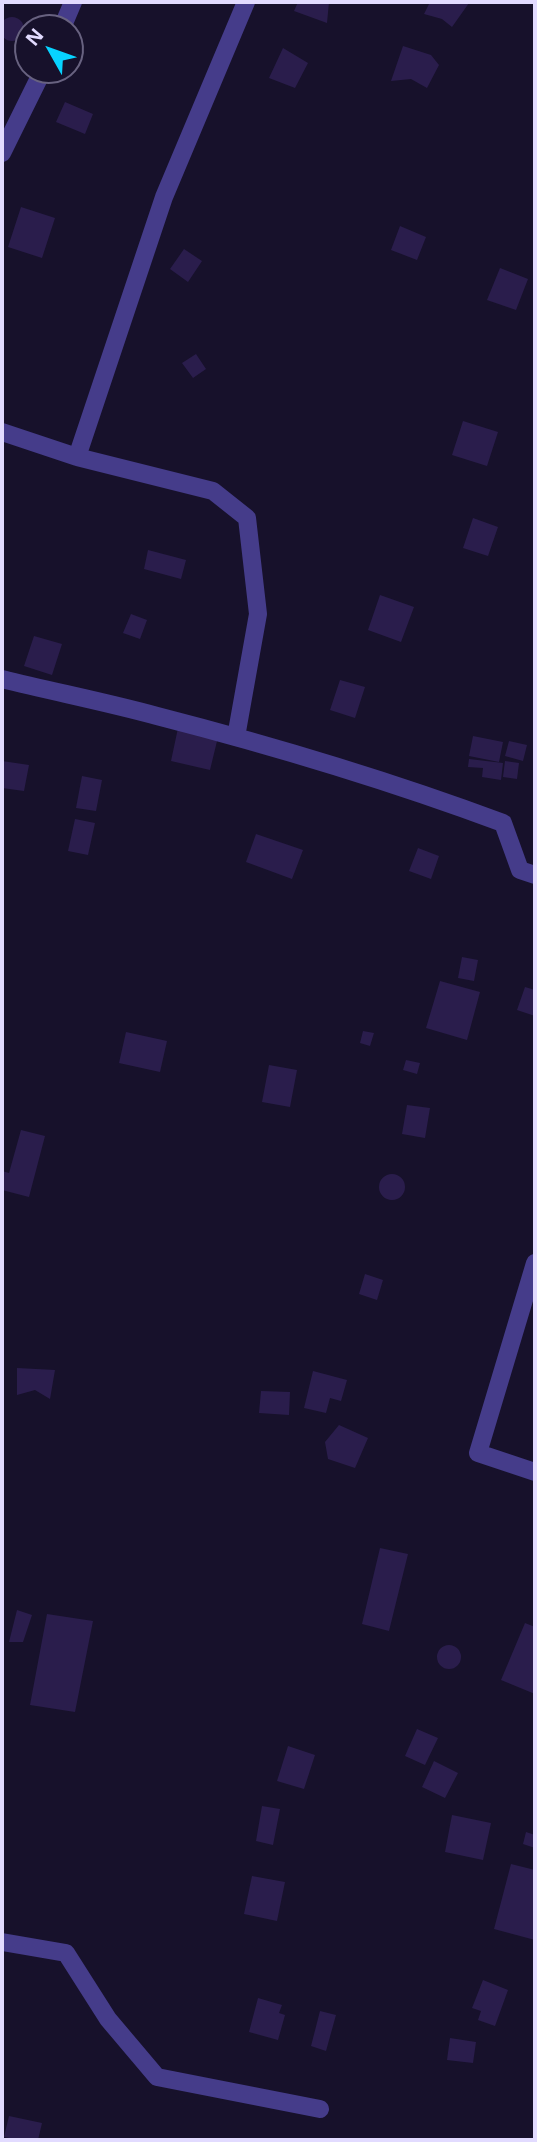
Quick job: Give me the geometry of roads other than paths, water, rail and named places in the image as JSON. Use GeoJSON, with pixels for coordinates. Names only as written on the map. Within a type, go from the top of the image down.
{"type":"FeatureCollection","features":[{"type":"Feature","properties":{"kind":"street"},"geometry":{"type":"LineString","coordinates":[[77,457],[164,197],[246,2]]}},
{"type":"Feature","properties":{"kind":"street"},"geometry":{"type":"LineString","coordinates":[[2,153],[36,84]]}},
{"type":"Feature","properties":{"kind":"street"},"geometry":{"type":"LineString","coordinates":[[2,432],[77,457],[213,491],[247,518],[258,614],[236,737]]}},
{"type":"Feature","properties":{"kind":"street"},"geometry":{"type":"LineString","coordinates":[[2,679],[155,715],[423,793],[503,823],[520,870],[535,875]]}},
{"type":"Feature","properties":{"kind":"street"},"geometry":{"type":"LineString","coordinates":[[535,1263],[478,1453],[535,1472]]}},
{"type":"Feature","properties":{"kind":"street"},"geometry":{"type":"LineString","coordinates":[[2,1942],[66,1953],[108,2019],[157,2077],[320,2109]]}}]}
